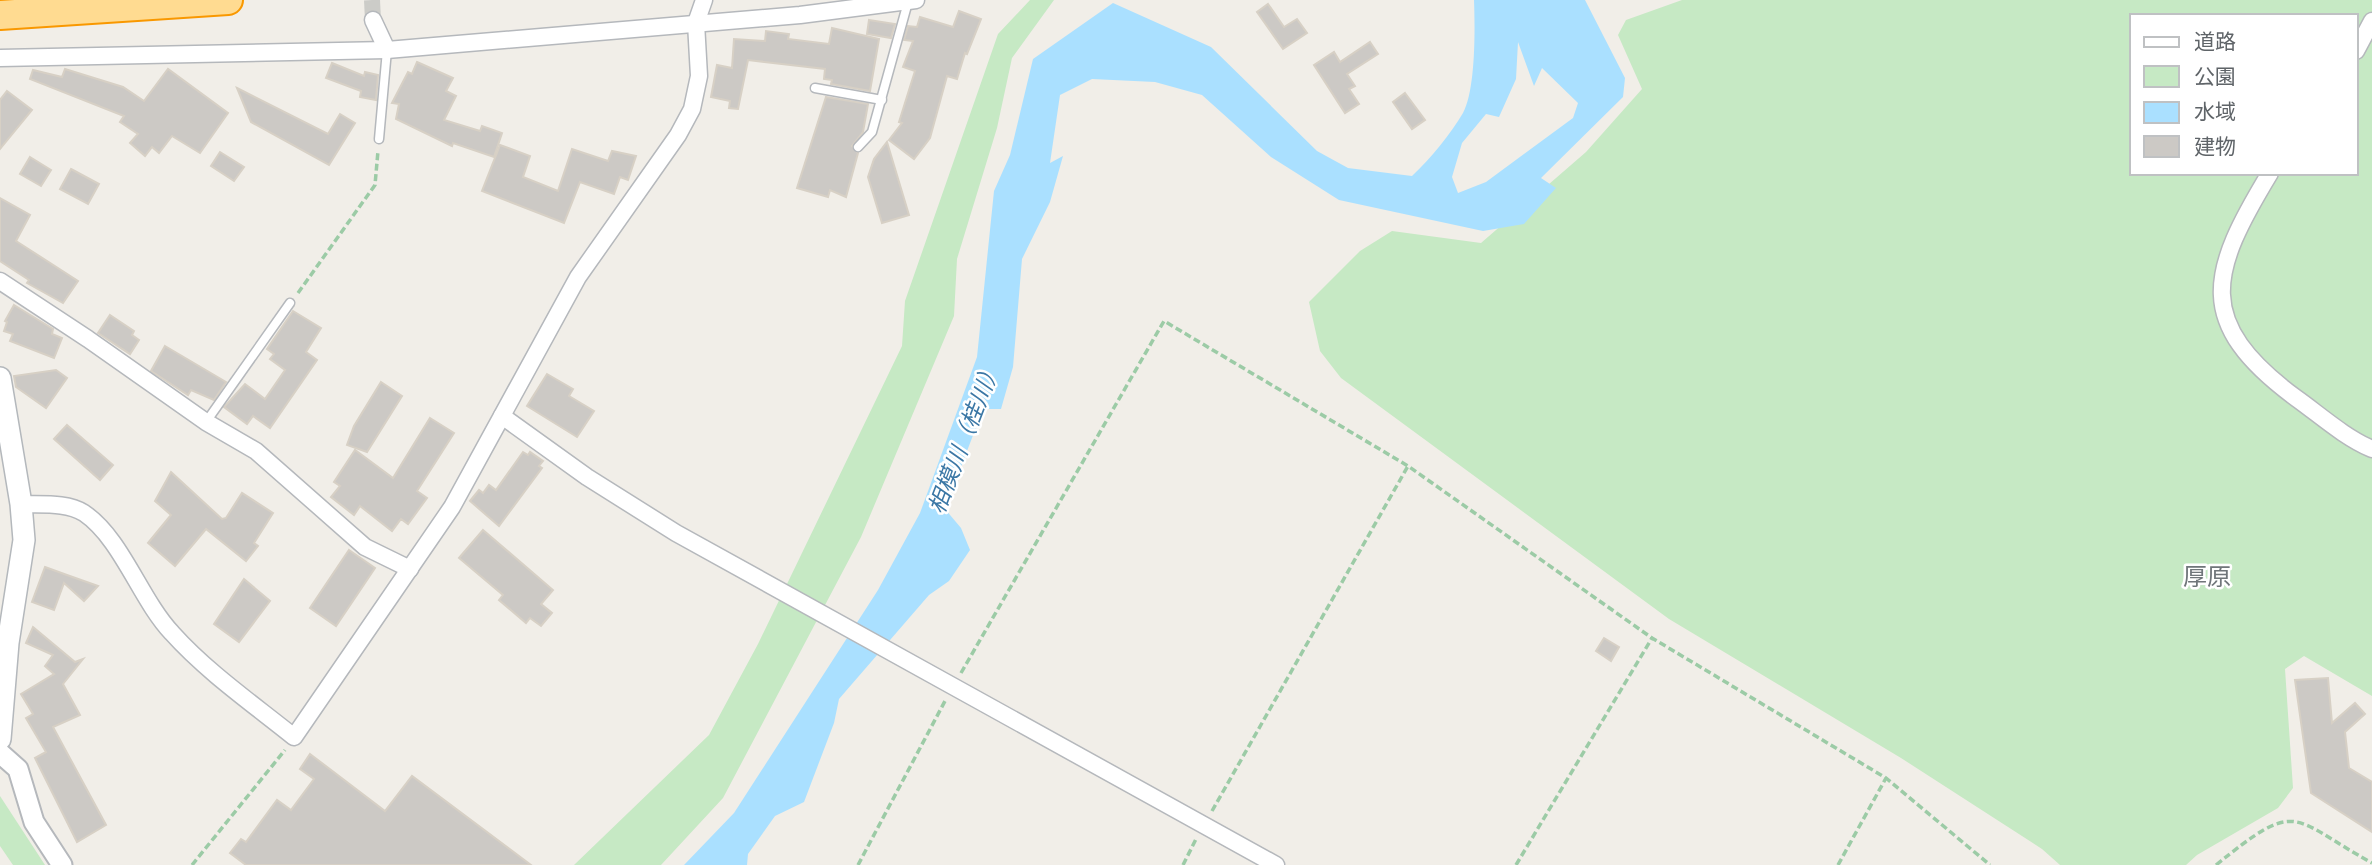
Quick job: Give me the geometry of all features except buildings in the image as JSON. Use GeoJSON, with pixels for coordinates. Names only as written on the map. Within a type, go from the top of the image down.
{"type":"FeatureCollection","features":[{"type":"Feature","properties":{"kind":"highway"},"geometry":{"type":"LineString","coordinates":[[0,15],[228,0]]}},
{"type":"Feature","properties":{"kind":"main road"},"geometry":{"type":"LineString","coordinates":[[0,378],[21,504],[24,540],[9,643],[0,738]]}},
{"type":"Feature","properties":{"kind":"street"},"geometry":{"type":"LineString","coordinates":[[21,504],[58,506],[82,512],[97,524],[129,570],[147,603],[173,635],[294,737],[452,507],[578,277],[678,135],[692,109],[699,76],[696,23],[704,0]]}},
{"type":"Feature","properties":{"kind":"street"},"geometry":{"type":"LineString","coordinates":[[0,58],[387,50],[800,15],[912,1]]}},
{"type":"Feature","properties":{"kind":"street"},"geometry":{"type":"LineString","coordinates":[[373,20],[387,50]]}},
{"type":"Feature","properties":{"kind":"street"},"geometry":{"type":"LineString","coordinates":[[2358,47],[2372,21]]}},
{"type":"Feature","properties":{"kind":"street"},"geometry":{"type":"LineString","coordinates":[[2269,175],[2244,215],[2230,248],[2222,278],[2222,307],[2242,352],[2279,385],[2372,449]]}},
{"type":"Feature","properties":{"kind":"street"},"geometry":{"type":"LineString","coordinates":[[0,281],[278,468],[365,547],[410,569]]}},
{"type":"Feature","properties":{"kind":"street"},"geometry":{"type":"LineString","coordinates":[[502,416],[609,491],[676,533],[1276,865]]}},
{"type":"Feature","properties":{"kind":"street"},"geometry":{"type":"LineString","coordinates":[[0,754],[18,769],[34,822],[62,865]]}},
{"type":"Feature","properties":{"kind":"lane"},"geometry":{"type":"LineString","coordinates":[[858,147],[872,132],[912,1]]}},
{"type":"Feature","properties":{"kind":"lane"},"geometry":{"type":"LineString","coordinates":[[379,139],[387,50]]}},
{"type":"Feature","properties":{"kind":"lane"},"geometry":{"type":"LineString","coordinates":[[815,88],[882,100]]}},
{"type":"Feature","properties":{"kind":"lane"},"geometry":{"type":"LineString","coordinates":[[206,422],[290,303]]}},
{"type":"Feature","properties":{"kind":"path"},"geometry":{"type":"LineString","coordinates":[[290,303],[375,185],[379,139]]}},
{"type":"Feature","properties":{"kind":"path"},"geometry":{"type":"LineString","coordinates":[[858,865],[953,687],[1164,321],[1408,466],[1652,638],[1886,778],[1990,865]]}},
{"type":"Feature","properties":{"kind":"path"},"geometry":{"type":"LineString","coordinates":[[1183,865],[1408,466]]}},
{"type":"Feature","properties":{"kind":"path"},"geometry":{"type":"LineString","coordinates":[[1516,865],[1652,638]]}},
{"type":"Feature","properties":{"kind":"path"},"geometry":{"type":"LineString","coordinates":[[192,865],[294,737]]}},
{"type":"Feature","properties":{"kind":"path"},"geometry":{"type":"LineString","coordinates":[[1838,865],[1886,778]]}},
{"type":"Feature","properties":{"kind":"path"},"geometry":{"type":"LineString","coordinates":[[2216,865],[2251,837],[2285,819],[2302,821],[2372,863]]}},
{"type":"Feature","properties":{"kind":"green space"},"geometry":{"type":"Polygon","coordinates":[[[1030,0],[1054,0],[1012,58],[997,128],[957,259],[954,316],[861,537],[723,798],[661,865],[574,865],[709,735],[758,644],[902,346],[905,301],[998,34],[1030,0]]]}},
{"type":"Feature","properties":{"kind":"green space"},"geometry":{"type":"Polygon","coordinates":[[[1682,0],[2372,0],[2372,696],[2304,656],[2285,669],[2293,788],[2278,808],[2197,855],[2186,865],[2060,865],[2042,849],[1901,758],[1669,619],[1341,378],[1320,351],[1309,302],[1360,251],[1392,231],[1481,243],[1586,152],[1642,89],[1618,35],[1626,20],[1682,0]]]}},
{"type":"Feature","properties":{"kind":"green space"},"geometry":{"type":"Polygon","coordinates":[[[0,796],[45,865],[13,865],[0,846],[0,796]]]}},
{"type":"Feature","properties":{"kind":"water","name":"相模川（桂川）"},"geometry":{"type":"Polygon","coordinates":[[[1474,0],[1585,0],[1625,78],[1623,97],[1541,178],[1556,188],[1524,224],[1483,231],[1339,200],[1271,157],[1202,95],[1155,82],[1092,79],[1060,95],[1050,163],[1063,156],[1050,202],[1022,259],[1013,367],[1001,409],[983,409],[945,509],[961,528],[970,550],[949,581],[929,595],[839,699],[834,723],[804,802],[775,816],[748,854],[747,865],[684,865],[734,813],[878,590],[920,513],[977,357],[994,191],[1010,155],[1033,59],[1113,3],[1211,47],[1317,151],[1348,168],[1412,176],[1446,138],[1467,102],[1474,58],[1474,0]],[[1518,42],[1516,79],[1499,117],[1486,114],[1462,143],[1452,177],[1458,193],[1486,182],[1573,118],[1578,103],[1542,68],[1534,86],[1518,42]]]}},
{"type":"Feature","properties":{"kind":"tunnel"},"geometry":{"type":"LineString","coordinates":[[372,0],[373,20]]}},
{"type":"Feature","properties":{"kind":"district","name":"厚原"},"geometry":{"type":"Point","coordinates":[2207,576]}}]}
